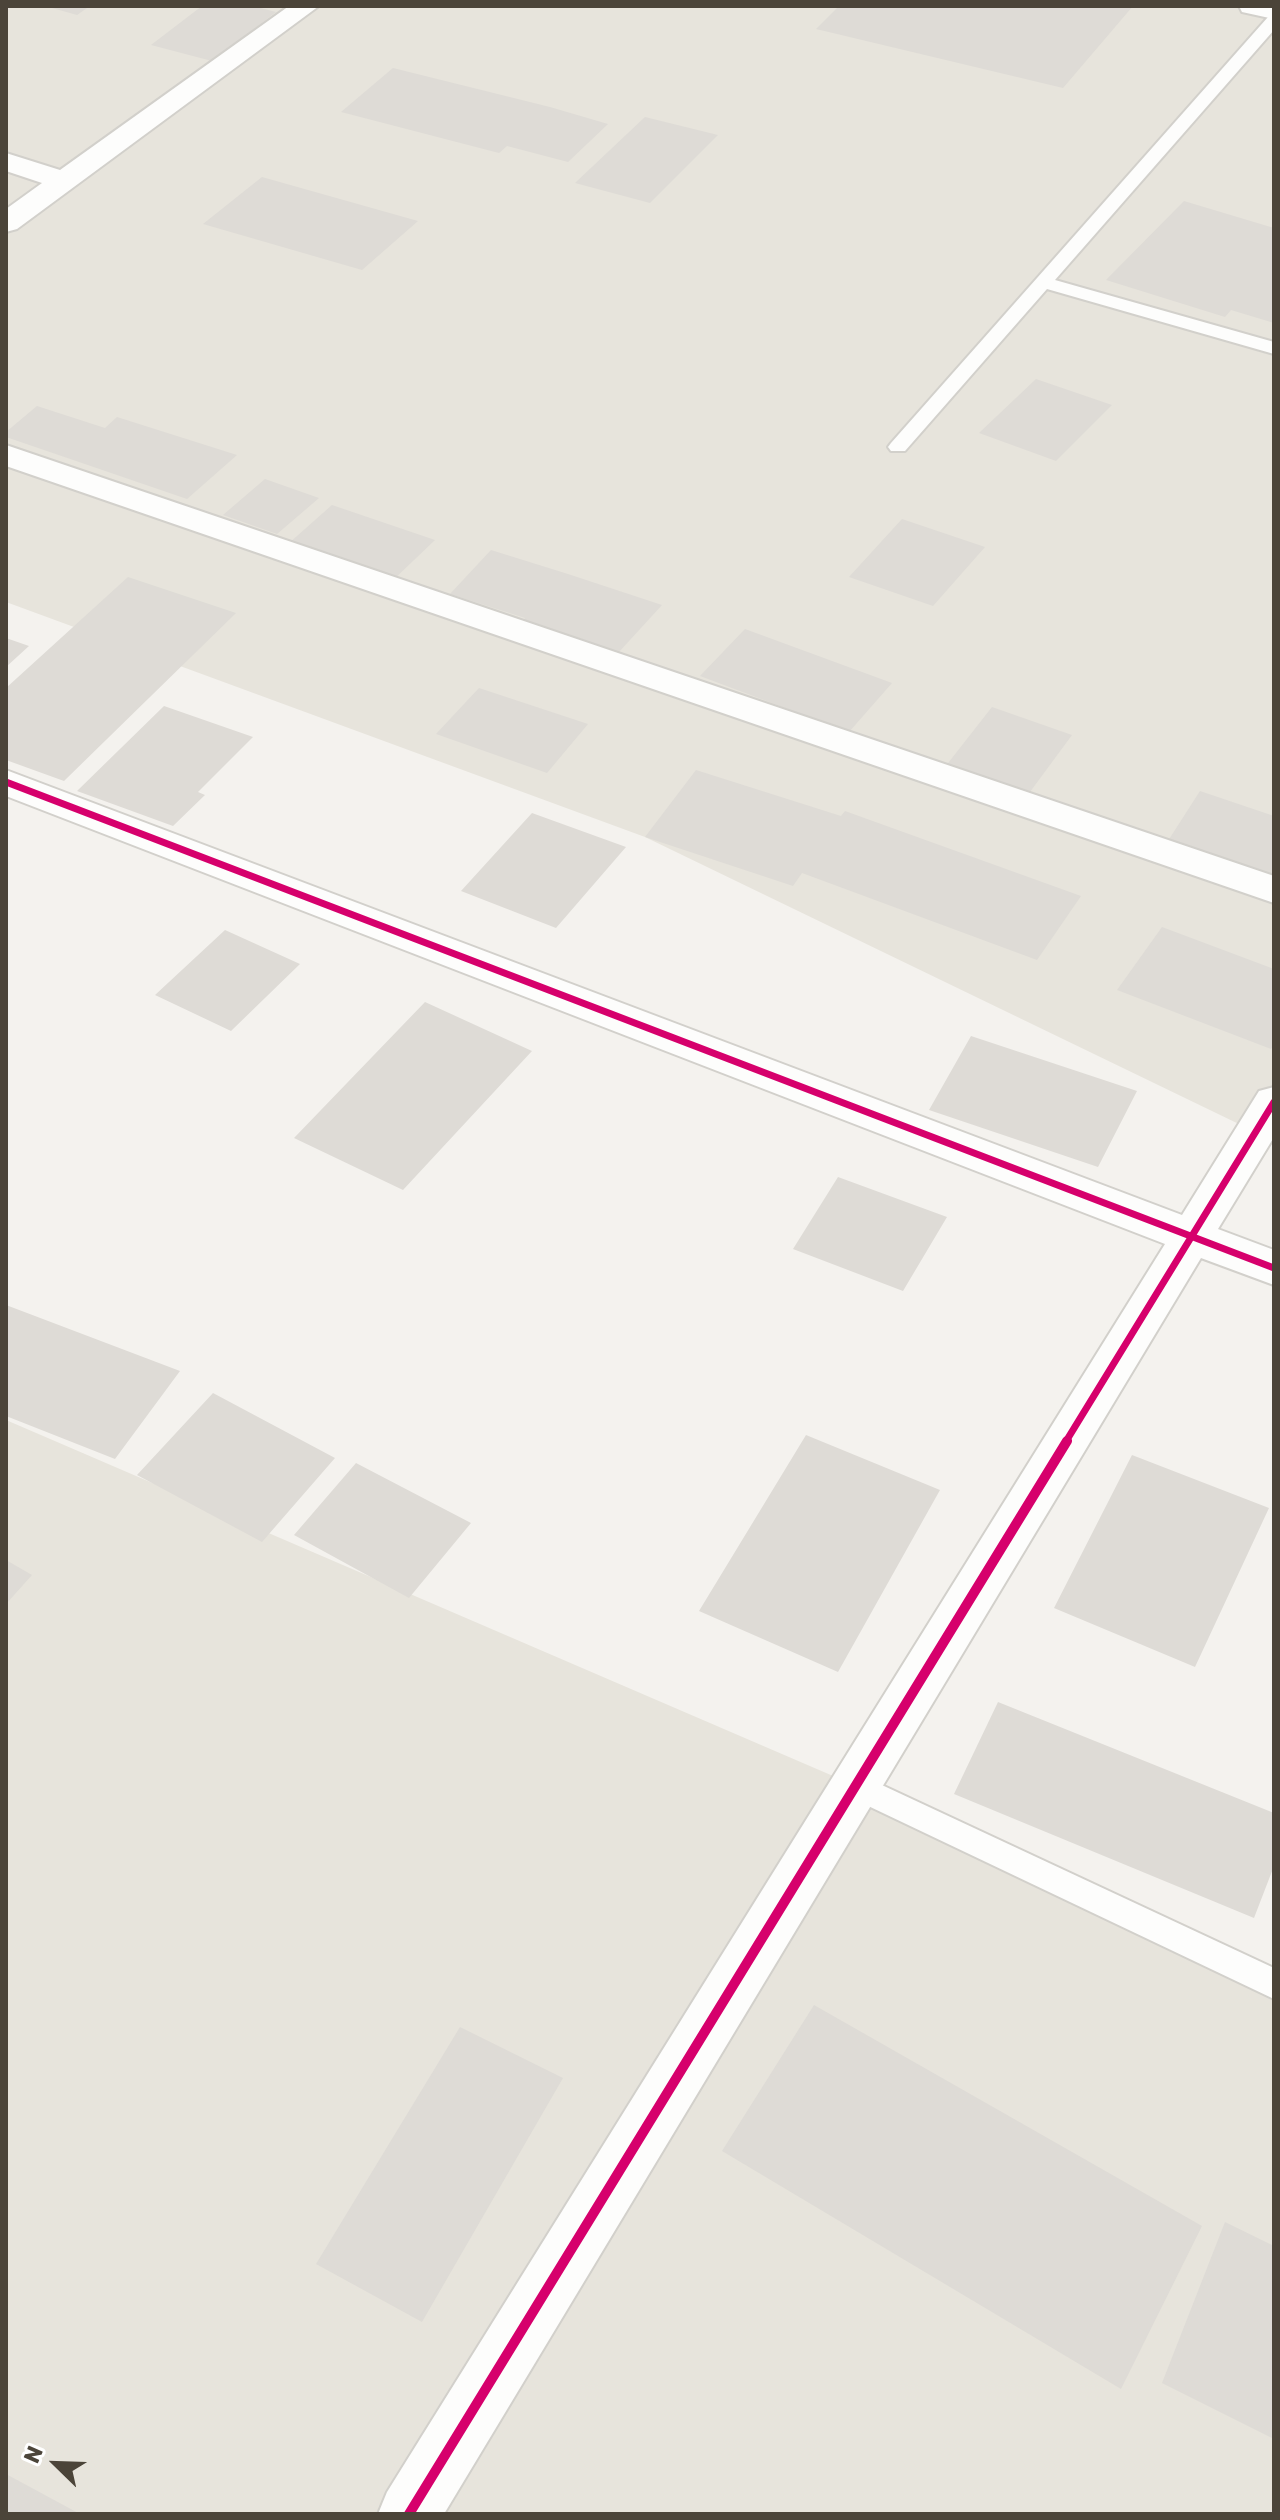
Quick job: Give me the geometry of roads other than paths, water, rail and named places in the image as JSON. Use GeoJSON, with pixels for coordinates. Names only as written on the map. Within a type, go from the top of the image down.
{"type":"FeatureCollection","features":[{"type":"Feature","properties":{"kind":"street"},"geometry":{"type":"LineString","coordinates":[[6,223],[306,6]]}},
{"type":"Feature","properties":{"kind":"street"},"geometry":{"type":"LineString","coordinates":[[1252,6],[1274,11]]}},
{"type":"Feature","properties":{"kind":"street"},"geometry":{"type":"LineString","coordinates":[[6,162],[62,180]]}},
{"type":"Feature","properties":{"kind":"street"},"geometry":{"type":"LineString","coordinates":[[6,455],[1274,890]]}},
{"type":"Feature","properties":{"kind":"street"},"geometry":{"type":"LineString","coordinates":[[6,782],[1274,1268]]}},
{"type":"Feature","properties":{"kind":"street"},"geometry":{"type":"LineString","coordinates":[[409,2514],[1274,1102]]}},
{"type":"Feature","properties":{"kind":"lane"},"geometry":{"type":"LineString","coordinates":[[898,447],[1274,20]]}},
{"type":"Feature","properties":{"kind":"lane"},"geometry":{"type":"LineString","coordinates":[[1043,282],[1274,348]]}},
{"type":"Feature","properties":{"kind":"lane"},"geometry":{"type":"LineString","coordinates":[[854,1785],[1274,1984]]}}]}
